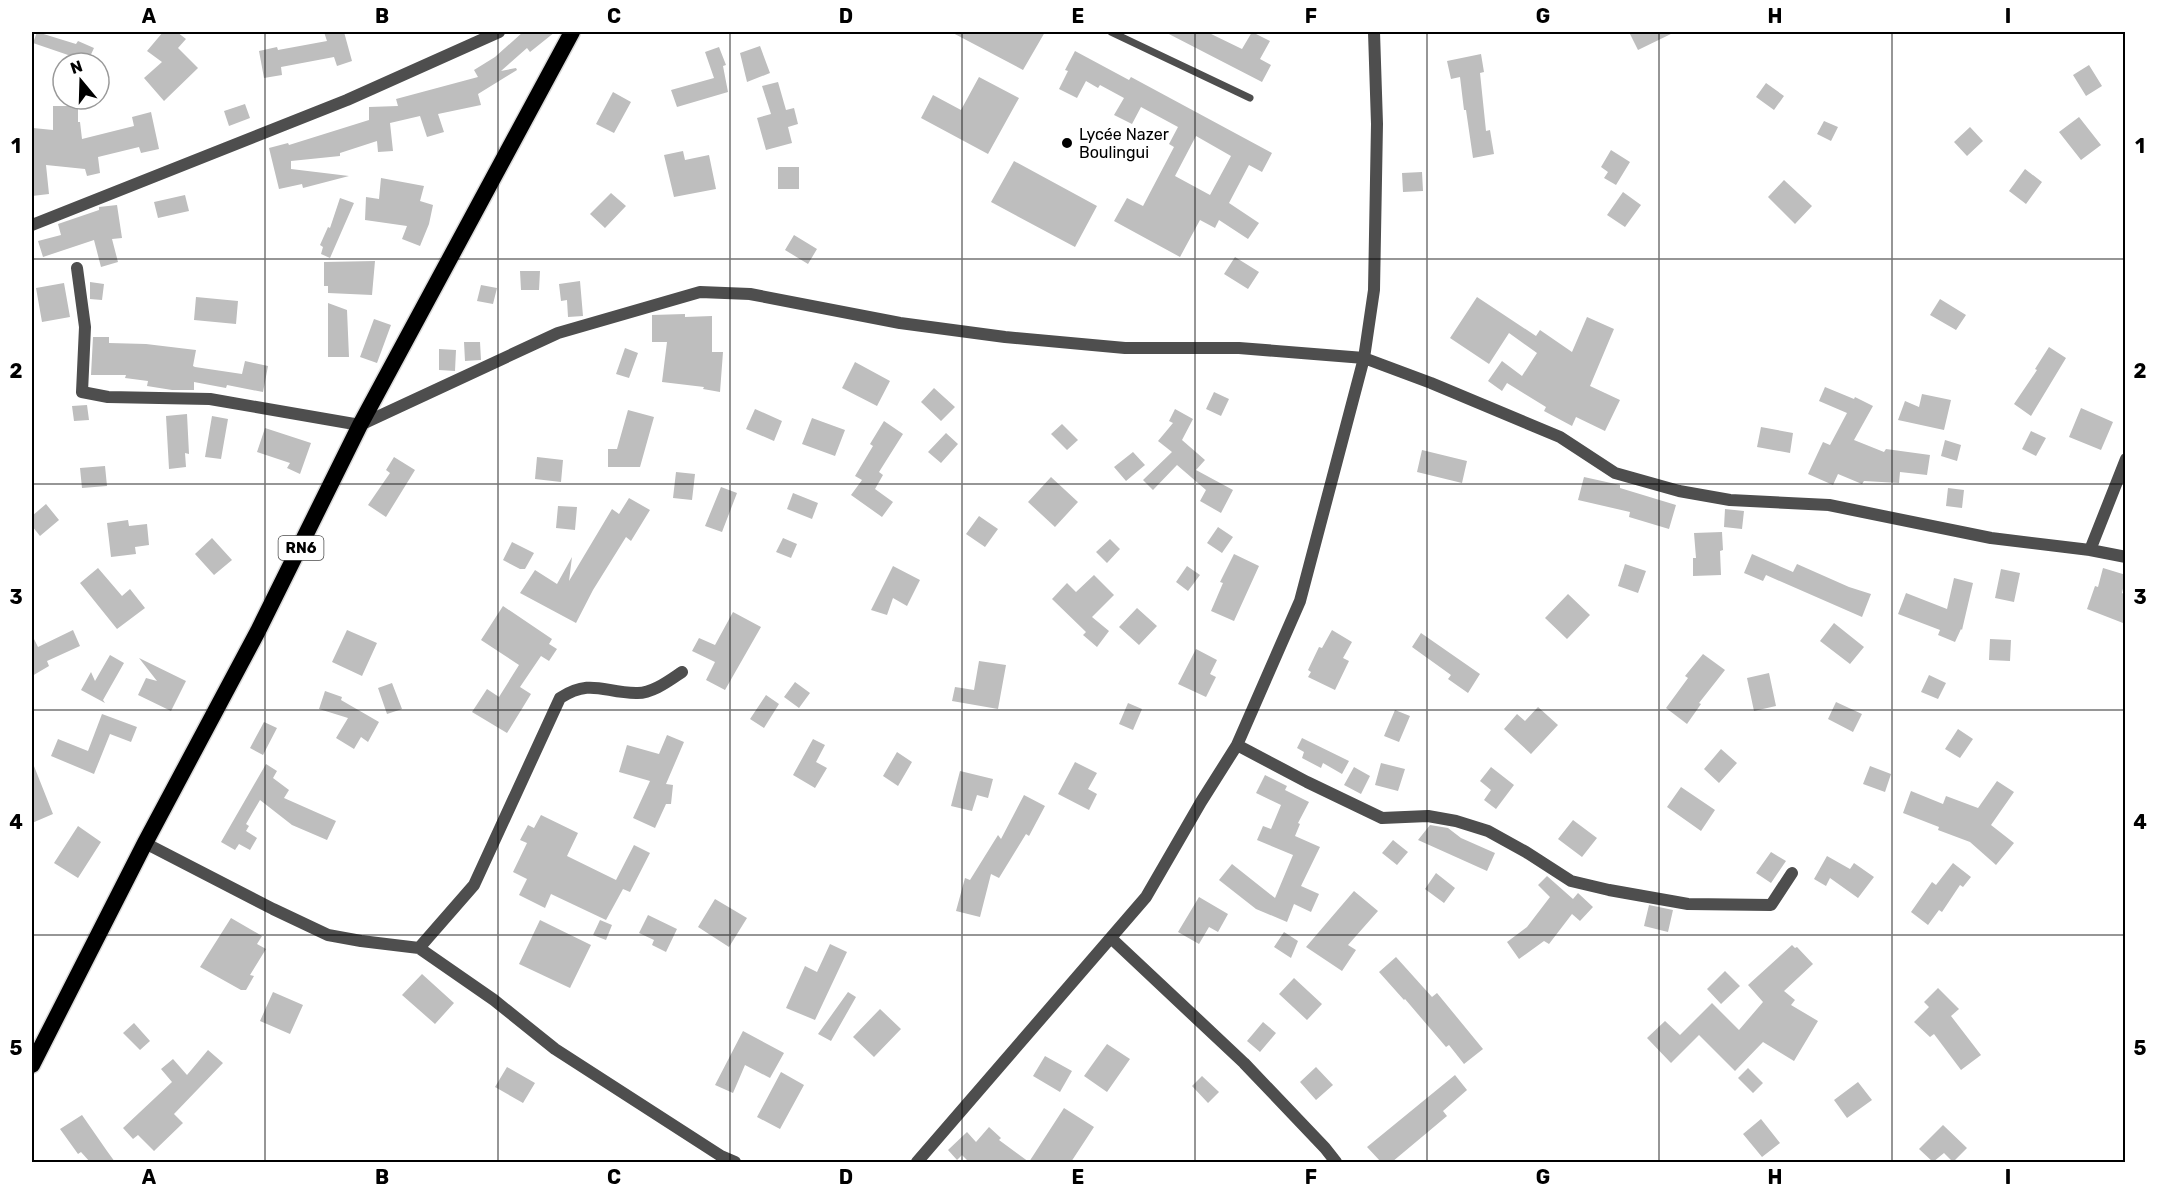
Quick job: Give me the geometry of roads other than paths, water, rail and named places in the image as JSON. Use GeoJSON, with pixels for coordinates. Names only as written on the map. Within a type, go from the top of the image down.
{"type":"FeatureCollection","features":[{"type":"Feature","properties":{"kind":"highway","name":"RN6"},"geometry":{"type":"LineString","coordinates":[[32,1065],[258,631],[360,425],[572,32]]}},
{"type":"Feature","properties":{"kind":"street"},"geometry":{"type":"LineString","coordinates":[[32,225],[347,100],[499,32]]}},
{"type":"Feature","properties":{"kind":"street"},"geometry":{"type":"LineString","coordinates":[[917,1162],[1146,897],[1237,745],[1300,601],[1364,358],[1374,290],[1377,124],[1374,32]]}},
{"type":"Feature","properties":{"kind":"street"},"geometry":{"type":"LineString","coordinates":[[77,268],[85,327],[82,392],[108,397],[210,399],[360,425],[558,333],[700,292],[750,294],[900,323],[1005,337],[1125,348],[1239,348],[1364,358],[1431,383],[1560,437],[1615,473],[1679,492],[1730,500],[1829,505],[1991,538],[2090,549],[2126,557]]}},
{"type":"Feature","properties":{"kind":"street"},"geometry":{"type":"LineString","coordinates":[[2090,549],[2126,459]]}},
{"type":"Feature","properties":{"kind":"street"},"geometry":{"type":"LineString","coordinates":[[419,948],[474,885],[560,698],[575,689],[586,686],[638,694],[682,672]]}},
{"type":"Feature","properties":{"kind":"street"},"geometry":{"type":"LineString","coordinates":[[1237,745],[1382,818],[1428,816],[1456,821],[1488,831],[1571,881],[1609,890],[1688,904],[1771,905],[1792,873]]}},
{"type":"Feature","properties":{"kind":"street"},"geometry":{"type":"LineString","coordinates":[[146,843],[328,935],[419,948],[494,1000],[555,1049],[702,1144],[735,1162]]}},
{"type":"Feature","properties":{"kind":"street"},"geometry":{"type":"LineString","coordinates":[[1112,939],[1244,1064],[1336,1162]]}},
{"type":"Feature","properties":{"kind":"lane"},"geometry":{"type":"LineString","coordinates":[[1111,32],[1250,98]]}},
{"type":"Feature","properties":{"kind":"place","name":"Lycée Nazer Boulingui"},"geometry":{"type":"Point","coordinates":[1067,143]}}]}
